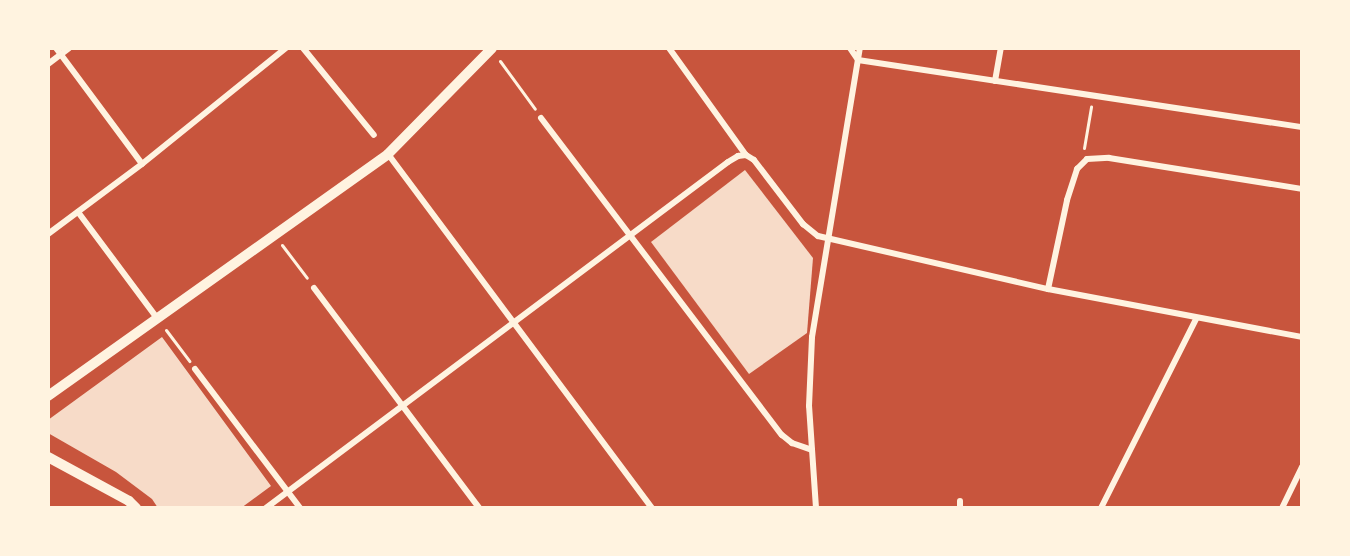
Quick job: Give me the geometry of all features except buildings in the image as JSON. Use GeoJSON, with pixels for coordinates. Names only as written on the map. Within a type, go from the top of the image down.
{"type":"FeatureCollection","features":[{"type":"Feature","properties":{"kind":"street"},"geometry":{"type":"LineString","coordinates":[[56,48],[142,164]]}},
{"type":"Feature","properties":{"kind":"street"},"geometry":{"type":"LineString","coordinates":[[48,64],[69,48]]}},
{"type":"Feature","properties":{"kind":"street"},"geometry":{"type":"LineString","coordinates":[[48,234],[142,164],[286,48]]}},
{"type":"Feature","properties":{"kind":"street"},"geometry":{"type":"LineString","coordinates":[[303,48],[374,135]]}},
{"type":"Feature","properties":{"kind":"street"},"geometry":{"type":"LineString","coordinates":[[669,48],[746,155],[754,160],[810,231],[828,239],[1048,289],[1196,319],[1302,337]]}},
{"type":"Feature","properties":{"kind":"street"},"geometry":{"type":"LineString","coordinates":[[850,48],[858,60],[1302,127]]}},
{"type":"Feature","properties":{"kind":"street"},"geometry":{"type":"LineString","coordinates":[[816,508],[809,406],[811,348],[860,48]]}},
{"type":"Feature","properties":{"kind":"street"},"geometry":{"type":"LineString","coordinates":[[995,81],[1001,48]]}},
{"type":"Feature","properties":{"kind":"street"},"geometry":{"type":"LineString","coordinates":[[48,396],[388,154],[492,49]]}},
{"type":"Feature","properties":{"kind":"street"},"geometry":{"type":"LineString","coordinates":[[541,118],[782,435],[812,450]]}},
{"type":"Feature","properties":{"kind":"street"},"geometry":{"type":"LineString","coordinates":[[388,154],[652,508]]}},
{"type":"Feature","properties":{"kind":"street"},"geometry":{"type":"LineString","coordinates":[[266,508],[728,162],[738,156],[746,155]]}},
{"type":"Feature","properties":{"kind":"street"},"geometry":{"type":"LineString","coordinates":[[1048,289],[1067,200],[1080,165],[1087,159],[1109,158],[1302,189]]}},
{"type":"Feature","properties":{"kind":"street"},"geometry":{"type":"LineString","coordinates":[[78,212],[157,318]]}},
{"type":"Feature","properties":{"kind":"street"},"geometry":{"type":"LineString","coordinates":[[314,288],[479,508]]}},
{"type":"Feature","properties":{"kind":"street"},"geometry":{"type":"LineString","coordinates":[[1101,508],[1196,319]]}},
{"type":"Feature","properties":{"kind":"street"},"geometry":{"type":"LineString","coordinates":[[195,369],[300,508]]}},
{"type":"Feature","properties":{"kind":"street"},"geometry":{"type":"LineString","coordinates":[[48,457],[129,501],[136,508]]}},
{"type":"Feature","properties":{"kind":"street"},"geometry":{"type":"LineString","coordinates":[[1282,508],[1302,467]]}},
{"type":"Feature","properties":{"kind":"path"},"geometry":{"type":"LineString","coordinates":[[492,49],[541,118]]}},
{"type":"Feature","properties":{"kind":"path"},"geometry":{"type":"LineString","coordinates":[[1080,165],[1093,96]]}},
{"type":"Feature","properties":{"kind":"path"},"geometry":{"type":"LineString","coordinates":[[274,234],[314,288]]}},
{"type":"Feature","properties":{"kind":"path"},"geometry":{"type":"LineString","coordinates":[[157,318],[195,369]]}}]}
